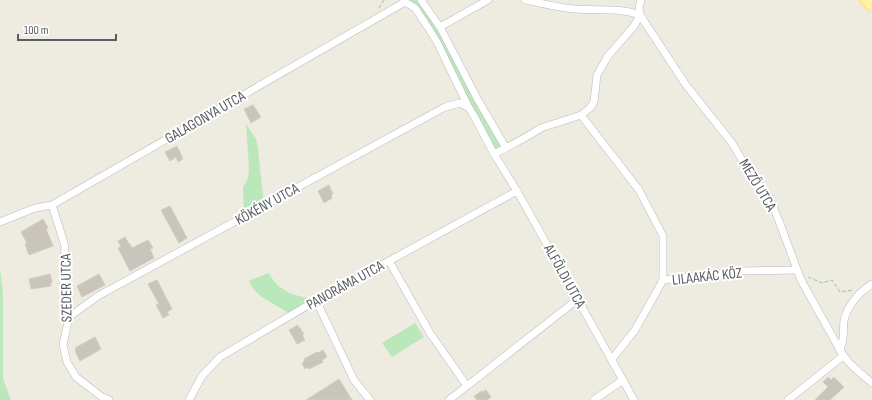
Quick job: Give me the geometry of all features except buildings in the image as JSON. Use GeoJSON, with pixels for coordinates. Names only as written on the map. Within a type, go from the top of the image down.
{"type":"FeatureCollection","features":[{"type":"Feature","properties":{"kind":"main road"},"geometry":{"type":"LineString","coordinates":[[866,0],[872,6]]}},
{"type":"Feature","properties":{"kind":"street"},"geometry":{"type":"LineString","coordinates":[[421,0],[440,27],[478,100],[506,148]]}},
{"type":"Feature","properties":{"kind":"street"},"geometry":{"type":"LineString","coordinates":[[440,27],[488,0]]}},
{"type":"Feature","properties":{"kind":"street"},"geometry":{"type":"LineString","coordinates":[[525,0],[573,9],[609,9],[640,15]]}},
{"type":"Feature","properties":{"kind":"street"},"geometry":{"type":"LineString","coordinates":[[494,154],[541,128],[580,115],[590,108],[594,102],[596,79],[599,70],[608,56],[634,26],[640,15],[639,7],[641,0]]}},
{"type":"Feature","properties":{"kind":"street","name":"ALFÖLDI UTCA"},"geometry":{"type":"LineString","coordinates":[[405,1],[415,8],[437,42],[469,108],[494,154],[517,191],[634,400]]}},
{"type":"Feature","properties":{"kind":"street","name":"GALAGONYA UTCA"},"geometry":{"type":"LineString","coordinates":[[0,222],[35,208],[52,205],[405,1]]}},
{"type":"Feature","properties":{"kind":"street","name":"MEZŐ UTCA"},"geometry":{"type":"LineString","coordinates":[[640,15],[686,86],[732,143],[748,170],[769,197],[801,280],[841,353],[858,372],[872,383]]}},
{"type":"Feature","properties":{"kind":"street","name":"KÖKÉNY UTCA"},"geometry":{"type":"LineString","coordinates":[[69,317],[98,296],[445,107],[460,103],[469,108]]}},
{"type":"Feature","properties":{"kind":"street"},"geometry":{"type":"LineString","coordinates":[[580,115],[639,190],[663,236],[664,280]]}},
{"type":"Feature","properties":{"kind":"street","name":"PANORÁMA UTCA"},"geometry":{"type":"LineString","coordinates":[[190,400],[202,376],[220,356],[346,283],[517,191]]}},
{"type":"Feature","properties":{"kind":"street","name":"SZEDER UTCA"},"geometry":{"type":"LineString","coordinates":[[52,205],[65,246],[63,286],[69,317],[63,345],[67,362],[76,377],[102,398],[109,400]]}},
{"type":"Feature","properties":{"kind":"street"},"geometry":{"type":"LineString","coordinates":[[389,261],[430,333],[467,386]]}},
{"type":"Feature","properties":{"kind":"street","name":"LILAAKÁC KÖZ"},"geometry":{"type":"LineString","coordinates":[[612,359],[635,330],[664,280],[741,271],[797,270]]}},
{"type":"Feature","properties":{"kind":"street"},"geometry":{"type":"LineString","coordinates":[[788,400],[841,353],[844,322],[850,307],[858,296],[872,284]]}},
{"type":"Feature","properties":{"kind":"street"},"geometry":{"type":"LineString","coordinates":[[449,400],[578,299]]}},
{"type":"Feature","properties":{"kind":"street"},"geometry":{"type":"LineString","coordinates":[[316,300],[354,380],[370,400]]}},
{"type":"Feature","properties":{"kind":"street"},"geometry":{"type":"LineString","coordinates":[[594,400],[623,380]]}},
{"type":"Feature","properties":{"kind":"path"},"geometry":{"type":"LineString","coordinates":[[808,277],[822,283],[832,280],[840,292]]}},
{"type":"Feature","properties":{"kind":"green space"},"geometry":{"type":"Polygon","coordinates":[[[404,0],[421,0],[506,148],[494,154],[427,26],[404,0]]]}},
{"type":"Feature","properties":{"kind":"green space"},"geometry":{"type":"Polygon","coordinates":[[[246,124],[256,139],[264,206],[244,216],[243,187],[248,178],[249,167],[246,124]]]}},
{"type":"Feature","properties":{"kind":"green space"},"geometry":{"type":"Polygon","coordinates":[[[0,268],[3,295],[3,379],[11,400],[0,400],[0,268]]]}},
{"type":"Feature","properties":{"kind":"green space"},"geometry":{"type":"Polygon","coordinates":[[[268,273],[277,285],[291,294],[316,300],[292,315],[262,297],[254,290],[249,281],[268,273]]]}},
{"type":"Feature","properties":{"kind":"green space"},"geometry":{"type":"Polygon","coordinates":[[[415,323],[424,337],[392,357],[382,343],[415,323]]]}}]}
